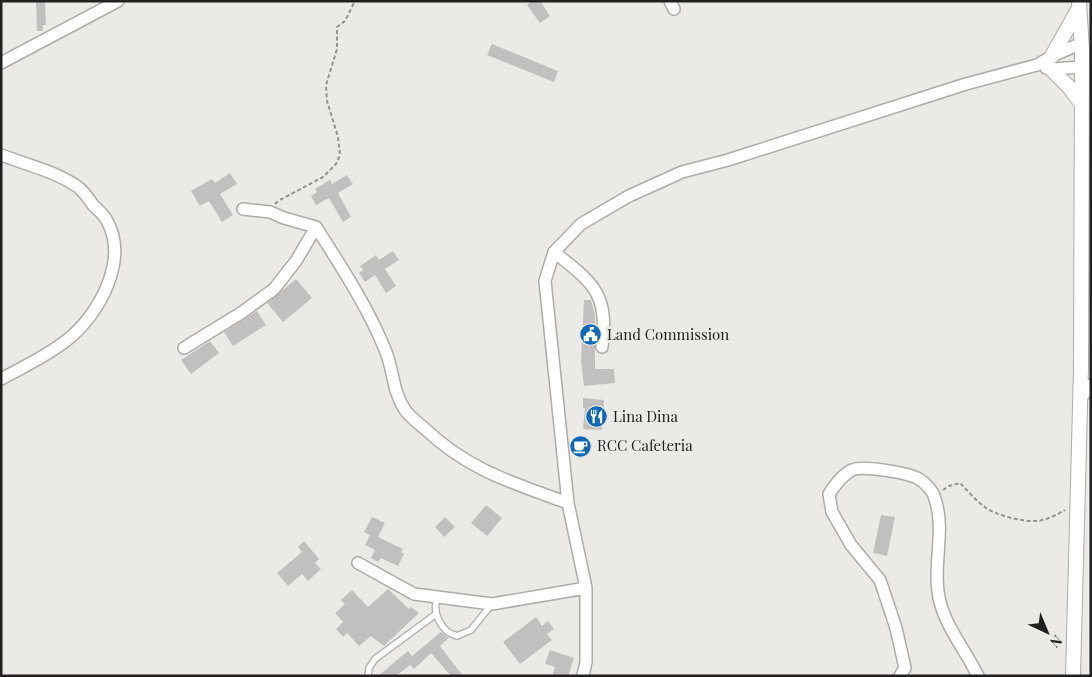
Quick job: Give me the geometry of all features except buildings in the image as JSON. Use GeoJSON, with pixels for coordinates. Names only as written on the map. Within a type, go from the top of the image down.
{"type":"FeatureCollection","features":[{"type":"Feature","properties":{"kind":"street"},"geometry":{"type":"LineString","coordinates":[[1,63],[118,1]]}},
{"type":"Feature","properties":{"kind":"street"},"geometry":{"type":"LineString","coordinates":[[1073,676],[1080,398],[1086,365],[1081,103],[1085,46],[1079,4]]}},
{"type":"Feature","properties":{"kind":"street"},"geometry":{"type":"LineString","coordinates":[[1051,63],[1079,4]]}},
{"type":"Feature","properties":{"kind":"street"},"geometry":{"type":"LineString","coordinates":[[583,676],[586,662],[586,588],[568,503],[545,281],[554,252],[580,224],[629,196],[682,172],[728,160],[966,84],[1051,63],[1085,46]]}},
{"type":"Feature","properties":{"kind":"street"},"geometry":{"type":"LineString","coordinates":[[1051,63],[1082,68]]}},
{"type":"Feature","properties":{"kind":"street"},"geometry":{"type":"LineString","coordinates":[[1051,63],[1081,103]]}},
{"type":"Feature","properties":{"kind":"street"},"geometry":{"type":"LineString","coordinates":[[1,154],[46,169],[80,188],[106,220],[114,242],[113,263],[109,283],[90,317],[67,340],[1,379]]}},
{"type":"Feature","properties":{"kind":"street"},"geometry":{"type":"LineString","coordinates":[[243,209],[270,212],[316,227],[362,299],[387,354],[395,389],[406,411],[431,435],[466,461],[498,478],[568,503]]}},
{"type":"Feature","properties":{"kind":"street"},"geometry":{"type":"LineString","coordinates":[[184,348],[274,289],[296,261],[316,227]]}},
{"type":"Feature","properties":{"kind":"street"},"geometry":{"type":"LineString","coordinates":[[554,252],[594,287],[602,304],[605,326],[602,347]]}},
{"type":"Feature","properties":{"kind":"street"},"geometry":{"type":"LineString","coordinates":[[1080,398],[1091,385]]}},
{"type":"Feature","properties":{"kind":"street"},"geometry":{"type":"LineString","coordinates":[[900,676],[905,668],[896,628],[880,580],[851,545],[832,512],[829,494],[837,482],[854,469],[872,469],[903,474],[919,479],[934,495],[940,526],[939,601],[951,631],[978,676]]}},
{"type":"Feature","properties":{"kind":"street"},"geometry":{"type":"LineString","coordinates":[[358,563],[414,594],[437,598],[492,604],[586,588]]}},
{"type":"Feature","properties":{"kind":"lane"},"geometry":{"type":"LineString","coordinates":[[437,598],[434,608],[436,614],[448,632],[457,636],[471,630],[492,604]]}},
{"type":"Feature","properties":{"kind":"lane"},"geometry":{"type":"LineString","coordinates":[[368,676],[368,668],[375,658],[436,614]]}},
{"type":"Feature","properties":{"kind":"path"},"geometry":{"type":"LineString","coordinates":[[270,212],[278,201],[323,177],[336,164],[340,155],[338,137],[327,101],[326,85],[338,49],[337,26],[345,22],[355,1]]}},
{"type":"Feature","properties":{"kind":"path"},"geometry":{"type":"LineString","coordinates":[[934,495],[949,486],[960,483],[986,508],[997,514],[1035,521],[1049,518],[1078,505]]}},
{"type":"Feature","properties":{"kind":"place","name":"Land Commission"},"geometry":{"type":"Point","coordinates":[591,335]}},
{"type":"Feature","properties":{"kind":"place","name":"Lina Dina"},"geometry":{"type":"Point","coordinates":[597,417]}},
{"type":"Feature","properties":{"kind":"place","name":"RCC Cafeteria"},"geometry":{"type":"Point","coordinates":[581,446]}}]}
